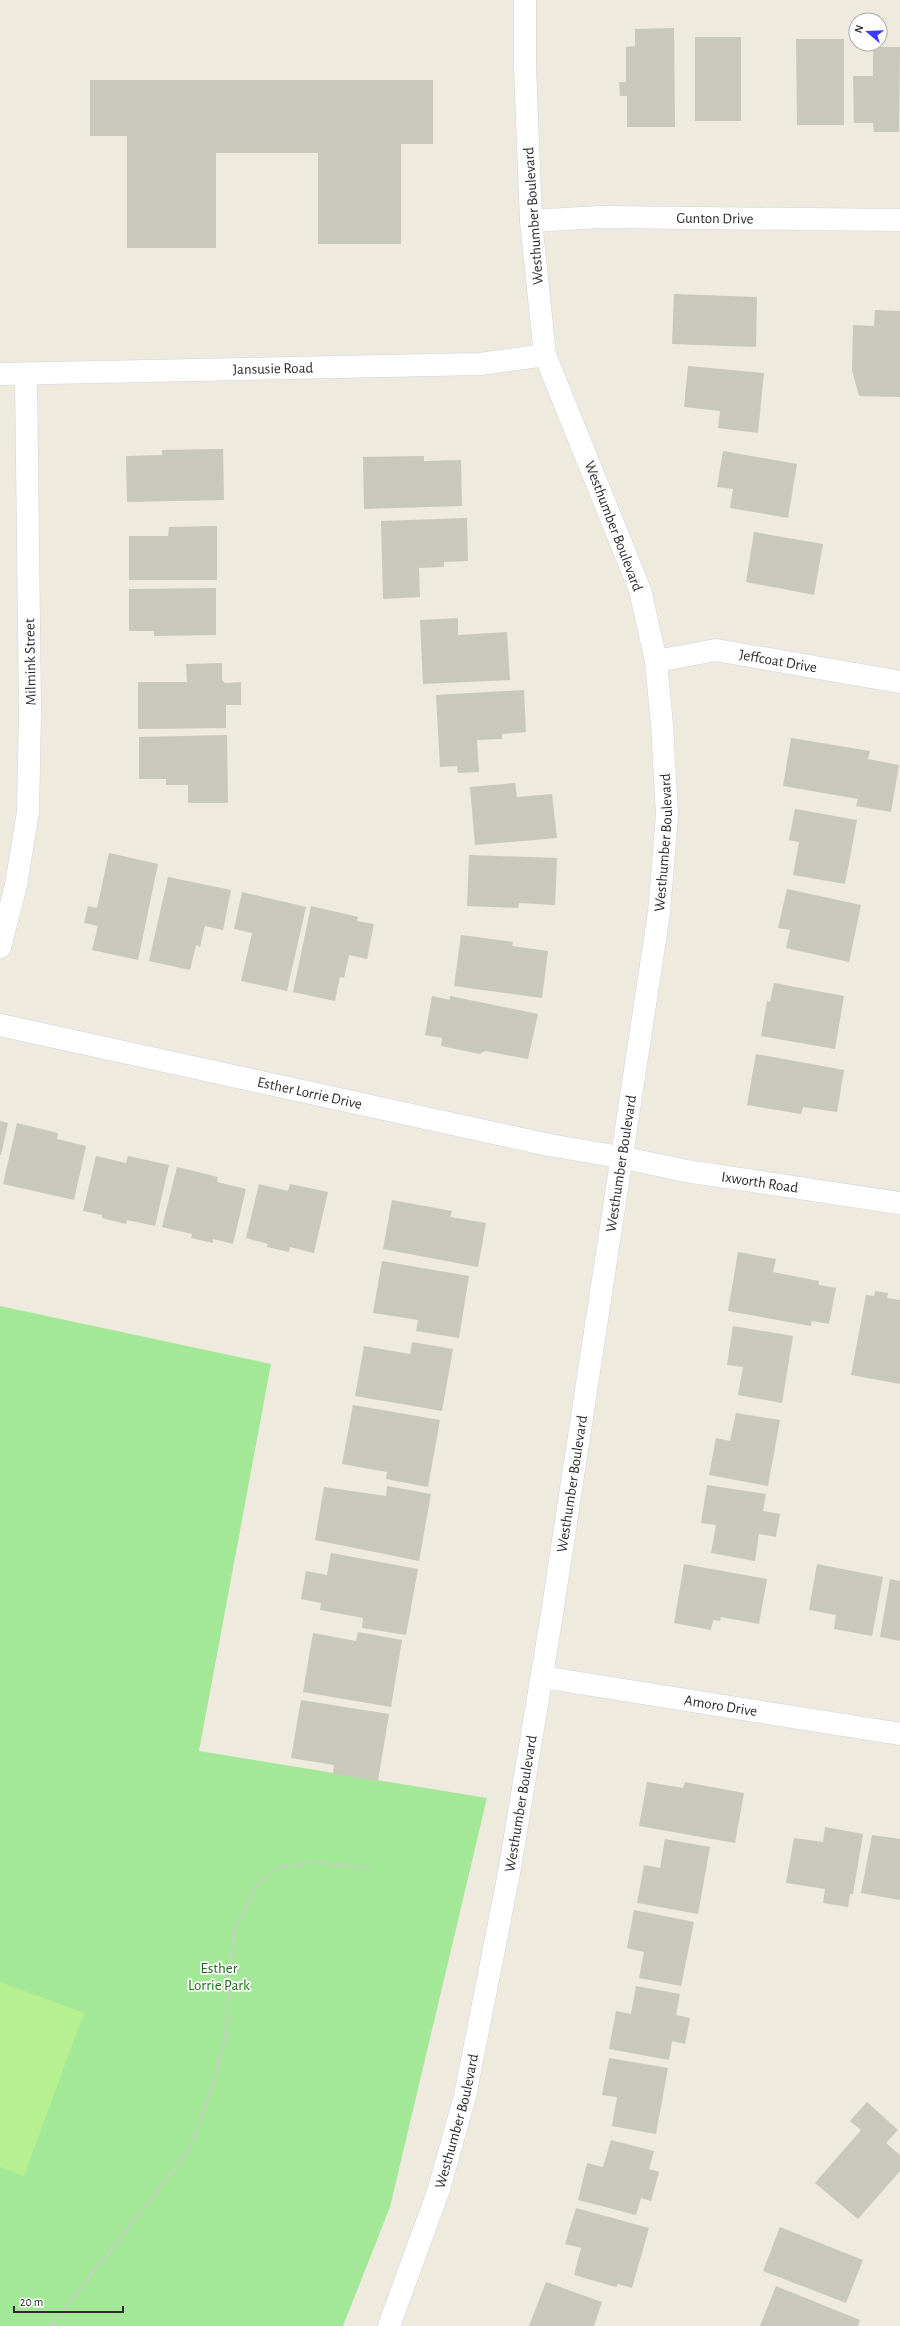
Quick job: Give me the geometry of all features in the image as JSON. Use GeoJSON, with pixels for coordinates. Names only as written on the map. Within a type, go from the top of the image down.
{"type":"FeatureCollection","features":[{"type":"Feature","properties":{"kind":"street","name":"Westhumber Boulevard"},"geometry":{"type":"LineString","coordinates":[[389,2326],[439,2189],[465,2096],[509,1873],[542,1677],[658,912],[667,814],[662,725],[656,661],[640,590],[545,355],[531,221],[525,67],[525,0]]}},
{"type":"Feature","properties":{"kind":"street","name":"Gunton Drive"},"geometry":{"type":"LineString","coordinates":[[531,221],[600,217],[900,220]]}},
{"type":"Feature","properties":{"kind":"street","name":"Jansusie Road"},"geometry":{"type":"LineString","coordinates":[[0,374],[26,375],[480,364],[545,355]]}},
{"type":"Feature","properties":{"kind":"street","name":"Milmink Street"},"geometry":{"type":"LineString","coordinates":[[0,947],[16,885],[28,812],[30,711],[26,375]]}},
{"type":"Feature","properties":{"kind":"street","name":"Jeffcoat Drive"},"geometry":{"type":"LineString","coordinates":[[656,661],[716,650],[900,682]]}},
{"type":"Feature","properties":{"kind":"street","name":"Esther Lorrie Drive"},"geometry":{"type":"LineString","coordinates":[[0,1025],[541,1143],[620,1157]]}},
{"type":"Feature","properties":{"kind":"street","name":"Ixworth Road"},"geometry":{"type":"LineString","coordinates":[[620,1157],[686,1171],[900,1203]]}},
{"type":"Feature","properties":{"kind":"street","name":"Amoro Drive"},"geometry":{"type":"LineString","coordinates":[[542,1677],[900,1734]]}},
{"type":"Feature","properties":{"kind":"path"},"geometry":{"type":"LineString","coordinates":[[50,2326],[188,2152],[207,2102],[225,2041],[234,1931],[256,1886],[277,1868],[312,1862],[371,1868]]}},
{"type":"Feature","properties":{"kind":"green space","name":"Esther Lorrie Park"},"geometry":{"type":"Polygon","coordinates":[[[0,1306],[271,1364],[199,1751],[487,1798],[390,2207],[343,2326],[0,2326],[0,1306]]]}},
{"type":"Feature","properties":{"kind":"green space"},"geometry":{"type":"Polygon","coordinates":[[[0,1982],[84,2013],[24,2176],[0,2167],[0,1982]]]}},
{"type":"Feature","properties":{"kind":"building"},"geometry":{"type":"Polygon","coordinates":[[[674,28],[675,127],[627,127],[627,96],[620,96],[619,82],[626,82],[626,47],[635,46],[635,29],[674,28]]]}},
{"type":"Feature","properties":{"kind":"building"},"geometry":{"type":"Polygon","coordinates":[[[695,37],[741,37],[741,121],[695,121],[695,37]]]}},
{"type":"Feature","properties":{"kind":"building"},"geometry":{"type":"Polygon","coordinates":[[[796,39],[844,39],[844,125],[797,125],[796,39]]]}},
{"type":"Feature","properties":{"kind":"building"},"geometry":{"type":"Polygon","coordinates":[[[888,47],[900,47],[899,132],[874,132],[873,123],[854,123],[853,76],[873,76],[873,52],[888,52],[888,47]]]}},
{"type":"Feature","properties":{"kind":"building"},"geometry":{"type":"Polygon","coordinates":[[[90,80],[433,80],[433,144],[401,144],[401,244],[318,244],[318,153],[216,153],[216,248],[127,248],[127,136],[90,136],[90,80]]]}},
{"type":"Feature","properties":{"kind":"building"},"geometry":{"type":"Polygon","coordinates":[[[674,294],[757,297],[756,347],[672,344],[674,294]]]}},
{"type":"Feature","properties":{"kind":"building"},"geometry":{"type":"Polygon","coordinates":[[[875,310],[900,311],[900,397],[859,396],[852,370],[853,325],[874,326],[875,310]]]}},
{"type":"Feature","properties":{"kind":"building"},"geometry":{"type":"Polygon","coordinates":[[[688,366],[764,373],[758,433],[718,428],[720,411],[684,407],[688,366]]]}},
{"type":"Feature","properties":{"kind":"building"},"geometry":{"type":"Polygon","coordinates":[[[223,449],[224,500],[127,502],[126,456],[162,455],[162,450],[223,449]]]}},
{"type":"Feature","properties":{"kind":"building"},"geometry":{"type":"Polygon","coordinates":[[[723,451],[797,464],[788,518],[730,508],[733,489],[717,487],[723,451]]]}},
{"type":"Feature","properties":{"kind":"building"},"geometry":{"type":"Polygon","coordinates":[[[424,456],[424,461],[461,460],[462,506],[364,509],[363,457],[424,456]]]}},
{"type":"Feature","properties":{"kind":"building"},"geometry":{"type":"Polygon","coordinates":[[[467,518],[468,561],[444,562],[444,567],[419,568],[420,597],[383,599],[381,521],[467,518]]]}},
{"type":"Feature","properties":{"kind":"building"},"geometry":{"type":"Polygon","coordinates":[[[217,526],[217,580],[129,580],[129,536],[168,536],[169,527],[217,526]]]}},
{"type":"Feature","properties":{"kind":"building"},"geometry":{"type":"Polygon","coordinates":[[[754,532],[823,544],[814,595],[746,582],[754,532]]]}},
{"type":"Feature","properties":{"kind":"building"},"geometry":{"type":"Polygon","coordinates":[[[216,588],[216,635],[154,636],[154,631],[129,631],[129,589],[216,588]]]}},
{"type":"Feature","properties":{"kind":"building"},"geometry":{"type":"Polygon","coordinates":[[[458,618],[458,635],[507,632],[510,680],[423,684],[420,620],[458,618]]]}},
{"type":"Feature","properties":{"kind":"building"},"geometry":{"type":"Polygon","coordinates":[[[222,663],[222,680],[225,683],[241,682],[241,705],[226,705],[226,728],[138,729],[138,682],[187,682],[186,664],[222,663]]]}},
{"type":"Feature","properties":{"kind":"building"},"geometry":{"type":"Polygon","coordinates":[[[524,690],[526,732],[502,734],[502,739],[477,740],[479,772],[458,773],[457,766],[440,767],[436,695],[524,690]]]}},
{"type":"Feature","properties":{"kind":"building"},"geometry":{"type":"Polygon","coordinates":[[[227,735],[228,803],[188,803],[188,785],[166,785],[166,779],[139,779],[139,737],[227,735]]]}},
{"type":"Feature","properties":{"kind":"building"},"geometry":{"type":"Polygon","coordinates":[[[791,738],[870,751],[868,759],[899,765],[891,812],[856,806],[858,799],[783,786],[791,738]]]}},
{"type":"Feature","properties":{"kind":"building"},"geometry":{"type":"Polygon","coordinates":[[[515,783],[517,797],[552,794],[557,838],[475,845],[470,787],[515,783]]]}},
{"type":"Feature","properties":{"kind":"building"},"geometry":{"type":"Polygon","coordinates":[[[795,809],[857,820],[845,884],[793,875],[799,842],[789,840],[795,809]]]}},
{"type":"Feature","properties":{"kind":"building"},"geometry":{"type":"Polygon","coordinates":[[[109,853],[158,864],[138,960],[92,950],[98,926],[84,923],[88,906],[97,908],[109,853]]]}},
{"type":"Feature","properties":{"kind":"building"},"geometry":{"type":"Polygon","coordinates":[[[469,855],[557,858],[555,905],[519,903],[518,908],[467,906],[469,855]]]}},
{"type":"Feature","properties":{"kind":"building"},"geometry":{"type":"Polygon","coordinates":[[[168,877],[231,890],[223,930],[205,926],[200,947],[196,945],[190,970],[149,961],[168,877]]]}},
{"type":"Feature","properties":{"kind":"building"},"geometry":{"type":"Polygon","coordinates":[[[787,889],[861,905],[849,962],[786,948],[790,930],[778,928],[787,889]]]}},
{"type":"Feature","properties":{"kind":"building"},"geometry":{"type":"Polygon","coordinates":[[[242,892],[306,907],[287,991],[241,981],[252,933],[234,929],[242,892]]]}},
{"type":"Feature","properties":{"kind":"building"},"geometry":{"type":"Polygon","coordinates":[[[311,906],[358,917],[357,921],[374,924],[367,959],[349,955],[344,978],[340,977],[335,1001],[293,992],[311,906]]]}},
{"type":"Feature","properties":{"kind":"building"},"geometry":{"type":"Polygon","coordinates":[[[461,935],[513,942],[512,946],[548,951],[542,998],[454,986],[461,935]]]}},
{"type":"Feature","properties":{"kind":"building"},"geometry":{"type":"Polygon","coordinates":[[[774,983],[844,996],[835,1049],[761,1036],[767,1001],[770,1002],[774,983]]]}},
{"type":"Feature","properties":{"kind":"building"},"geometry":{"type":"Polygon","coordinates":[[[432,996],[450,1000],[450,996],[538,1014],[528,1059],[485,1051],[480,1054],[441,1046],[442,1038],[425,1035],[432,996]]]}},
{"type":"Feature","properties":{"kind":"building"},"geometry":{"type":"Polygon","coordinates":[[[756,1054],[844,1070],[837,1112],[803,1107],[801,1114],[747,1105],[756,1054]]]}},
{"type":"Feature","properties":{"kind":"building"},"geometry":{"type":"Polygon","coordinates":[[[0,1121],[8,1123],[1,1155],[0,1155],[0,1121]]]}},
{"type":"Feature","properties":{"kind":"building"},"geometry":{"type":"Polygon","coordinates":[[[17,1123],[58,1133],[57,1139],[86,1146],[74,1200],[3,1184],[17,1123]]]}},
{"type":"Feature","properties":{"kind":"building"},"geometry":{"type":"Polygon","coordinates":[[[96,1156],[126,1163],[128,1156],[169,1165],[155,1226],[127,1220],[126,1224],[102,1218],[102,1215],[83,1211],[96,1156]]]}},
{"type":"Feature","properties":{"kind":"building"},"geometry":{"type":"Polygon","coordinates":[[[177,1167],[218,1177],[217,1182],[246,1189],[233,1244],[213,1239],[213,1243],[191,1238],[192,1234],[162,1227],[177,1167]]]}},
{"type":"Feature","properties":{"kind":"building"},"geometry":{"type":"Polygon","coordinates":[[[259,1184],[288,1191],[290,1184],[328,1192],[314,1253],[290,1247],[289,1252],[267,1247],[268,1244],[246,1238],[259,1184]]]}},
{"type":"Feature","properties":{"kind":"building"},"geometry":{"type":"Polygon","coordinates":[[[392,1200],[452,1211],[450,1217],[486,1223],[478,1267],[383,1249],[392,1200]]]}},
{"type":"Feature","properties":{"kind":"building"},"geometry":{"type":"Polygon","coordinates":[[[738,1252],[776,1259],[773,1272],[819,1281],[819,1285],[836,1288],[829,1324],[812,1321],[811,1326],[728,1311],[738,1252]]]}},
{"type":"Feature","properties":{"kind":"building"},"geometry":{"type":"Polygon","coordinates":[[[382,1261],[469,1276],[459,1338],[416,1331],[418,1320],[373,1313],[382,1261]]]}},
{"type":"Feature","properties":{"kind":"building"},"geometry":{"type":"Polygon","coordinates":[[[875,1291],[888,1293],[887,1298],[900,1300],[900,1384],[851,1375],[866,1295],[874,1296],[875,1291]]]}},
{"type":"Feature","properties":{"kind":"building"},"geometry":{"type":"Polygon","coordinates":[[[733,1326],[793,1336],[782,1403],[738,1395],[743,1367],[727,1365],[733,1326]]]}},
{"type":"Feature","properties":{"kind":"building"},"geometry":{"type":"Polygon","coordinates":[[[412,1342],[453,1349],[442,1411],[355,1396],[364,1346],[410,1354],[412,1342]]]}},
{"type":"Feature","properties":{"kind":"building"},"geometry":{"type":"Polygon","coordinates":[[[353,1405],[440,1420],[428,1487],[386,1479],[387,1472],[342,1464],[353,1405]]]}},
{"type":"Feature","properties":{"kind":"building"},"geometry":{"type":"Polygon","coordinates":[[[736,1413],[780,1420],[768,1486],[709,1475],[716,1438],[730,1441],[736,1413]]]}},
{"type":"Feature","properties":{"kind":"building"},"geometry":{"type":"Polygon","coordinates":[[[707,1485],[766,1494],[763,1511],[780,1514],[776,1537],[759,1534],[755,1561],[711,1553],[716,1525],[701,1523],[707,1485]]]}},
{"type":"Feature","properties":{"kind":"building"},"geometry":{"type":"Polygon","coordinates":[[[387,1486],[431,1494],[419,1561],[315,1540],[324,1487],[386,1496],[387,1486]]]}},
{"type":"Feature","properties":{"kind":"building"},"geometry":{"type":"Polygon","coordinates":[[[331,1553],[418,1569],[406,1635],[362,1628],[363,1618],[320,1610],[321,1603],[301,1599],[306,1571],[327,1575],[331,1553]]]}},
{"type":"Feature","properties":{"kind":"building"},"geometry":{"type":"Polygon","coordinates":[[[684,1564],[767,1579],[759,1624],[721,1617],[720,1621],[713,1620],[711,1630],[674,1623],[684,1564]]]}},
{"type":"Feature","properties":{"kind":"building"},"geometry":{"type":"Polygon","coordinates":[[[817,1564],[883,1577],[872,1636],[834,1629],[836,1615],[809,1610],[817,1564]]]}},
{"type":"Feature","properties":{"kind":"building"},"geometry":{"type":"Polygon","coordinates":[[[890,1579],[900,1581],[900,1641],[880,1637],[890,1579]]]}},
{"type":"Feature","properties":{"kind":"building"},"geometry":{"type":"Polygon","coordinates":[[[358,1632],[402,1640],[391,1707],[303,1692],[313,1633],[356,1641],[358,1632]]]}},
{"type":"Feature","properties":{"kind":"building"},"geometry":{"type":"Polygon","coordinates":[[[301,1700],[389,1714],[378,1781],[333,1774],[334,1765],[291,1758],[301,1700]]]}},
{"type":"Feature","properties":{"kind":"building"},"geometry":{"type":"Polygon","coordinates":[[[647,1782],[683,1788],[685,1782],[744,1793],[735,1843],[639,1826],[647,1782]]]}},
{"type":"Feature","properties":{"kind":"building"},"geometry":{"type":"Polygon","coordinates":[[[825,1827],[863,1834],[853,1894],[850,1894],[848,1907],[823,1903],[825,1889],[786,1883],[794,1838],[823,1842],[825,1827]]]}},
{"type":"Feature","properties":{"kind":"building"},"geometry":{"type":"Polygon","coordinates":[[[872,1835],[900,1839],[900,1900],[861,1893],[872,1835]]]}},
{"type":"Feature","properties":{"kind":"building"},"geometry":{"type":"Polygon","coordinates":[[[665,1839],[710,1847],[698,1914],[637,1903],[644,1865],[660,1868],[665,1839]]]}},
{"type":"Feature","properties":{"kind":"building"},"geometry":{"type":"Polygon","coordinates":[[[634,1910],[694,1922],[681,1986],[639,1978],[644,1952],[627,1948],[634,1910]]]}},
{"type":"Feature","properties":{"kind":"building"},"geometry":{"type":"Polygon","coordinates":[[[636,1986],[680,1994],[676,2015],[690,2018],[685,2044],[672,2041],[669,2060],[609,2049],[616,2011],[631,2014],[636,1986]]]}},
{"type":"Feature","properties":{"kind":"building"},"geometry":{"type":"Polygon","coordinates":[[[609,2058],[668,2068],[656,2134],[612,2126],[617,2097],[602,2095],[609,2058]]]}},
{"type":"Feature","properties":{"kind":"building"},"geometry":{"type":"Polygon","coordinates":[[[867,2102],[898,2130],[886,2143],[900,2155],[900,2171],[858,2219],[815,2183],[861,2130],[850,2121],[867,2102]]]}},
{"type":"Feature","properties":{"kind":"building"},"geometry":{"type":"Polygon","coordinates":[[[611,2140],[654,2151],[649,2169],[659,2172],[651,2201],[641,2198],[636,2215],[578,2200],[587,2163],[603,2167],[611,2140]]]}},
{"type":"Feature","properties":{"kind":"building"},"geometry":{"type":"Polygon","coordinates":[[[576,2208],[649,2228],[632,2288],[618,2284],[616,2287],[574,2275],[581,2248],[565,2244],[576,2208]]]}},
{"type":"Feature","properties":{"kind":"building"},"geometry":{"type":"Polygon","coordinates":[[[780,2227],[863,2260],[846,2303],[763,2271],[780,2227]]]}},
{"type":"Feature","properties":{"kind":"building"},"geometry":{"type":"Polygon","coordinates":[[[546,2282],[602,2302],[594,2326],[529,2326],[546,2282]]]}},
{"type":"Feature","properties":{"kind":"building"},"geometry":{"type":"Polygon","coordinates":[[[776,2286],[860,2320],[858,2326],[760,2326],[776,2286]]]}}]}
